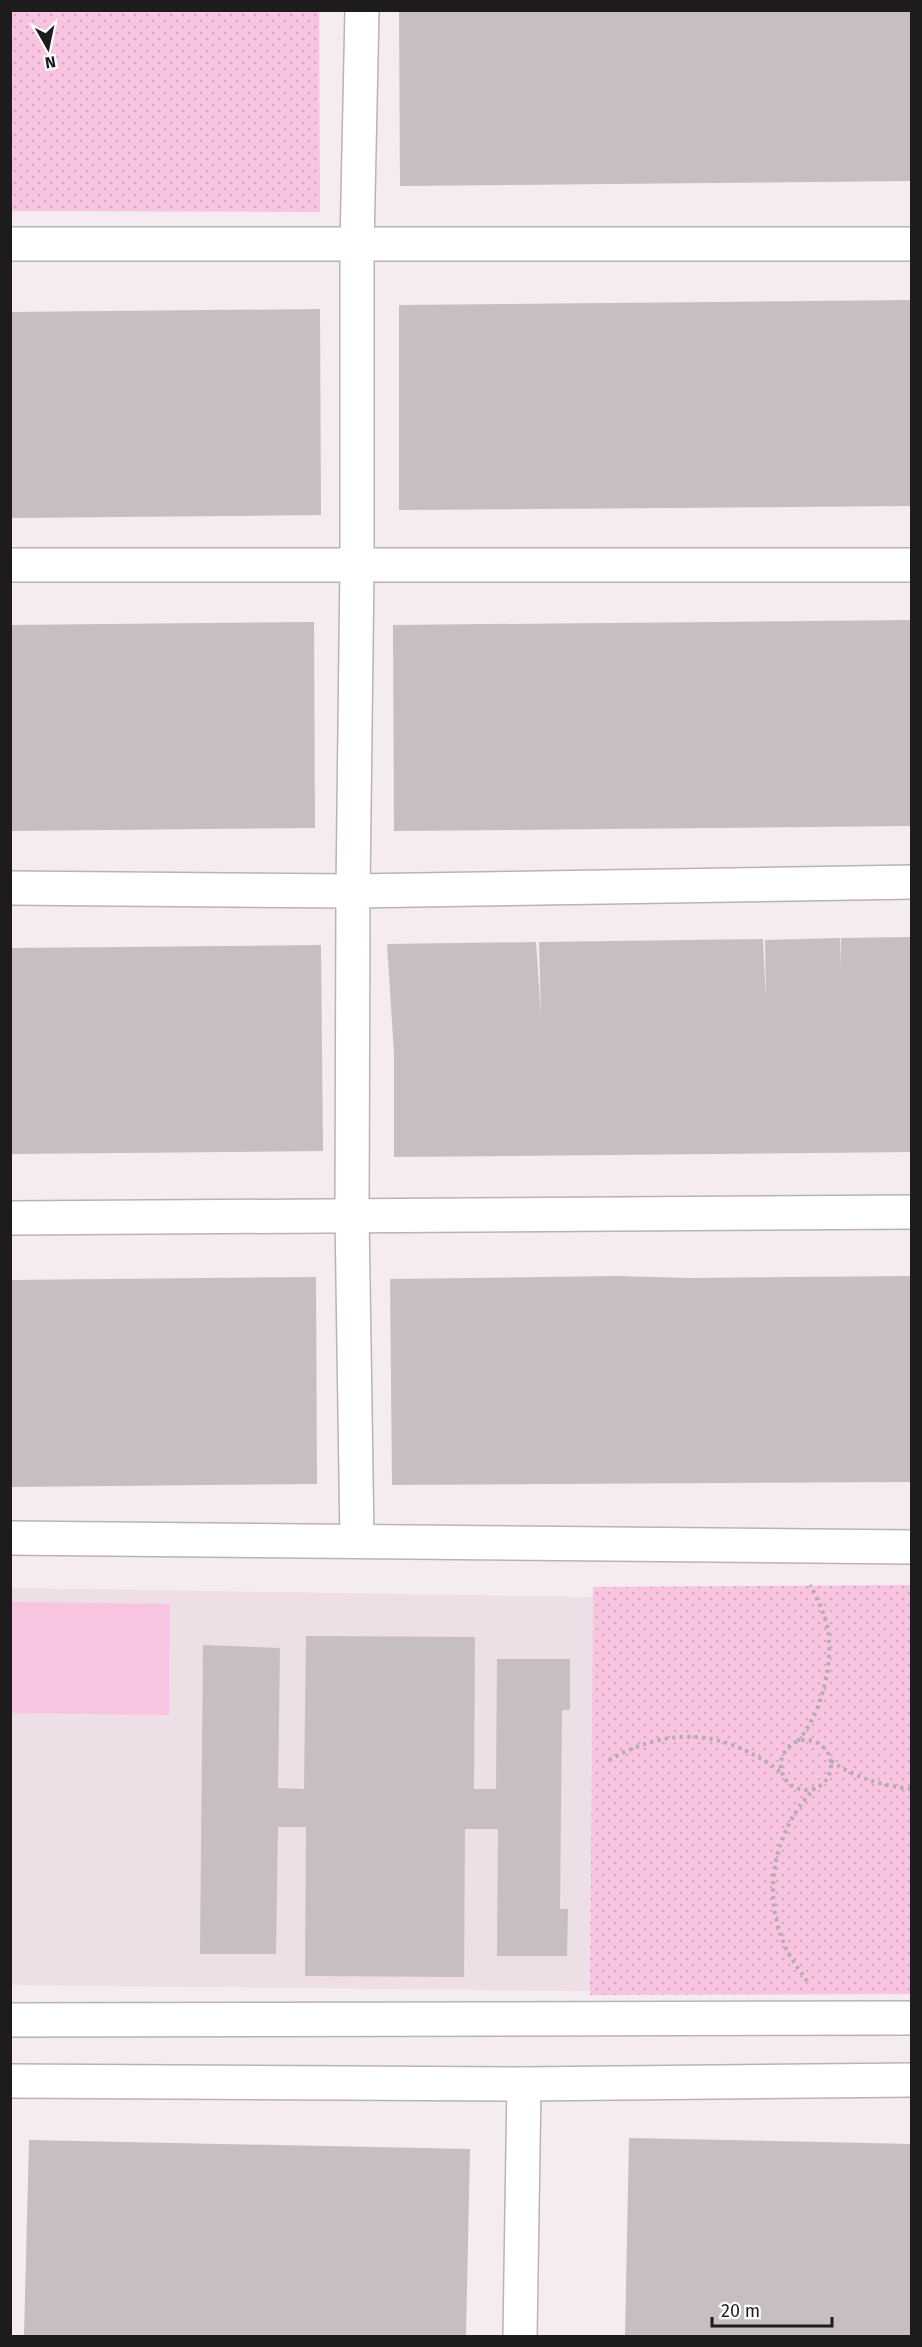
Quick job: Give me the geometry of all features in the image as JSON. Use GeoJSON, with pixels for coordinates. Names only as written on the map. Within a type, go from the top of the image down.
{"type":"FeatureCollection","features":[{"type":"Feature","properties":{"kind":"street"},"geometry":{"type":"LineString","coordinates":[[357,1541],[352,1216],[353,891],[357,566],[357,243],[362,10]]}},
{"type":"Feature","properties":{"kind":"street"},"geometry":{"type":"LineString","coordinates":[[10,244],[912,244]]}},
{"type":"Feature","properties":{"kind":"street"},"geometry":{"type":"LineString","coordinates":[[10,565],[912,565]]}},
{"type":"Feature","properties":{"kind":"street"},"geometry":{"type":"LineString","coordinates":[[10,888],[353,891],[912,882]]}},
{"type":"Feature","properties":{"kind":"street"},"geometry":{"type":"LineString","coordinates":[[10,1218],[912,1212]]}},
{"type":"Feature","properties":{"kind":"street"},"geometry":{"type":"LineString","coordinates":[[10,1539],[912,1547]]}},
{"type":"Feature","properties":{"kind":"street"},"geometry":{"type":"LineString","coordinates":[[10,2020],[912,2018]]}},
{"type":"Feature","properties":{"kind":"street"},"geometry":{"type":"LineString","coordinates":[[10,2081],[524,2084],[912,2080]]}},
{"type":"Feature","properties":{"kind":"street"},"geometry":{"type":"LineString","coordinates":[[520,2337],[524,2084]]}},
{"type":"Feature","properties":{"kind":"path"},"geometry":{"type":"LineString","coordinates":[[782,1773],[782,1757],[807,1730],[818,1706],[828,1661],[829,1637],[822,1611],[810,1586]]}},
{"type":"Feature","properties":{"kind":"path"},"geometry":{"type":"LineString","coordinates":[[609,1760],[650,1741],[679,1736],[707,1738],[733,1746],[768,1762],[798,1789],[815,1788]]}},
{"type":"Feature","properties":{"kind":"path"},"geometry":{"type":"LineString","coordinates":[[798,1741],[814,1741],[822,1745],[830,1760],[844,1770],[871,1782],[912,1790]]}},
{"type":"Feature","properties":{"kind":"path"},"geometry":{"type":"LineString","coordinates":[[830,1760],[828,1777],[801,1802],[780,1844],[773,1872],[774,1900],[784,1944],[790,1956],[808,1983],[846,2018]]}},
{"type":"Feature","properties":{"kind":"shaded area"},"geometry":{"type":"Polygon","coordinates":[[[11,10],[319,11],[320,212],[11,211],[11,10]]]}},
{"type":"Feature","properties":{"kind":"shaded area"},"geometry":{"type":"Polygon","coordinates":[[[911,1585],[911,1994],[590,1995],[593,1587],[911,1585]]]}},
{"type":"Feature","properties":{"kind":"shaded area"},"geometry":{"type":"Polygon","coordinates":[[[11,1588],[593,1597],[590,1991],[11,1985],[11,1588]]]}},
{"type":"Feature","properties":{"kind":"shaded area"},"geometry":{"type":"Polygon","coordinates":[[[11,1602],[170,1604],[169,1715],[11,1713],[11,1602]]]}},
{"type":"Feature","properties":{"kind":"building"},"geometry":{"type":"Polygon","coordinates":[[[399,10],[912,10],[912,181],[400,186],[399,10]]]}},
{"type":"Feature","properties":{"kind":"building"},"geometry":{"type":"Polygon","coordinates":[[[912,300],[912,506],[399,510],[399,305],[912,300]]]}},
{"type":"Feature","properties":{"kind":"building"},"geometry":{"type":"Polygon","coordinates":[[[320,309],[321,515],[10,518],[10,312],[320,309]]]}},
{"type":"Feature","properties":{"kind":"building"},"geometry":{"type":"Polygon","coordinates":[[[912,620],[912,826],[394,831],[393,625],[912,620]]]}},
{"type":"Feature","properties":{"kind":"building"},"geometry":{"type":"Polygon","coordinates":[[[314,622],[315,828],[10,831],[10,625],[314,622]]]}},
{"type":"Feature","properties":{"kind":"building"},"geometry":{"type":"Polygon","coordinates":[[[912,937],[912,1152],[394,1157],[394,1054],[387,944],[536,942],[541,1015],[539,942],[763,939],[766,1000],[765,940],[840,938],[841,969],[841,938],[912,937]]]}},
{"type":"Feature","properties":{"kind":"building"},"geometry":{"type":"Polygon","coordinates":[[[321,945],[323,1151],[10,1154],[10,948],[321,945]]]}},
{"type":"Feature","properties":{"kind":"building"},"geometry":{"type":"Polygon","coordinates":[[[615,1276],[690,1278],[912,1276],[912,1482],[392,1485],[390,1279],[615,1276]]]}},
{"type":"Feature","properties":{"kind":"building"},"geometry":{"type":"Polygon","coordinates":[[[316,1277],[317,1484],[10,1487],[10,1280],[316,1277]]]}},
{"type":"Feature","properties":{"kind":"building"},"geometry":{"type":"Polygon","coordinates":[[[306,1636],[475,1637],[474,1789],[496,1789],[497,1659],[570,1659],[570,1710],[562,1710],[560,1909],[568,1909],[567,1956],[497,1956],[498,1829],[465,1829],[464,1977],[305,1976],[306,1827],[278,1827],[276,1954],[200,1954],[203,1645],[280,1648],[278,1788],[304,1789],[306,1636]]]}},
{"type":"Feature","properties":{"kind":"building"},"geometry":{"type":"Polygon","coordinates":[[[629,2138],[912,2144],[912,2336],[625,2336],[629,2138]]]}},
{"type":"Feature","properties":{"kind":"building"},"geometry":{"type":"Polygon","coordinates":[[[29,2140],[470,2149],[466,2336],[24,2336],[29,2140]]]}}]}
